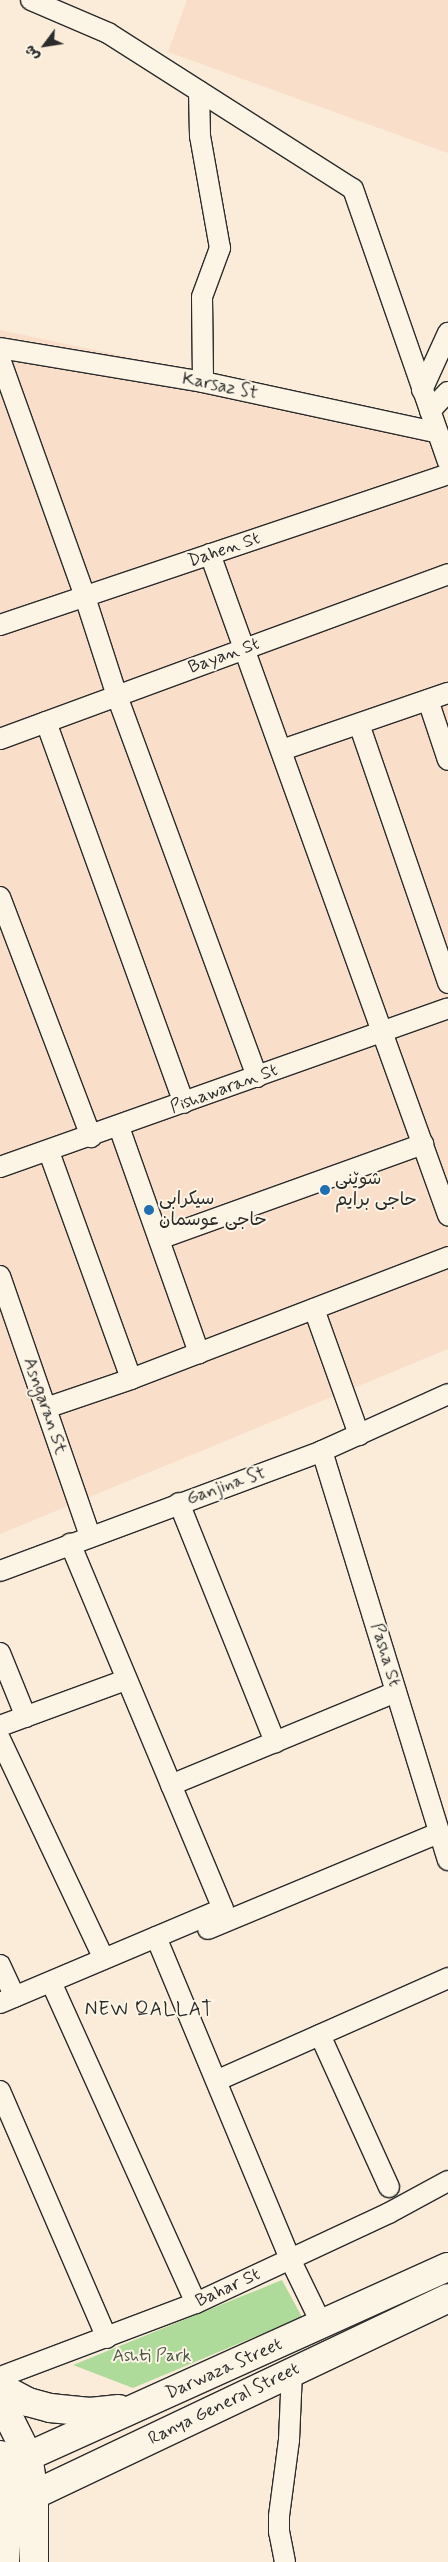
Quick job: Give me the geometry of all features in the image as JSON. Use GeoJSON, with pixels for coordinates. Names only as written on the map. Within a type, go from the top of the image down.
{"type":"FeatureCollection","features":[{"type":"Feature","properties":{"kind":"main road","name":"Darwaza Street"},"geometry":{"type":"LineString","coordinates":[[8,2462],[150,2402],[448,2267]]}},
{"type":"Feature","properties":{"kind":"main road","name":"Ranya General Street"},"geometry":{"type":"LineString","coordinates":[[4,2509],[448,2298]]}},
{"type":"Feature","properties":{"kind":"main road"},"geometry":{"type":"LineString","coordinates":[[0,2387],[28,2402],[69,2411],[110,2410],[150,2402]]}},
{"type":"Feature","properties":{"kind":"main road"},"geometry":{"type":"LineString","coordinates":[[0,2400],[8,2462],[4,2509],[5,2562]]}},
{"type":"Feature","properties":{"kind":"main road"},"geometry":{"type":"LineString","coordinates":[[8,2462],[34,2496],[34,2562]]}},
{"type":"Feature","properties":{"kind":"street"},"geometry":{"type":"LineString","coordinates":[[31,0],[108,33],[353,189],[448,462]]}},
{"type":"Feature","properties":{"kind":"street"},"geometry":{"type":"LineString","coordinates":[[199,91],[200,136],[220,248],[202,297],[203,382]]}},
{"type":"Feature","properties":{"kind":"street"},"geometry":{"type":"LineString","coordinates":[[422,390],[448,333]]}},
{"type":"Feature","properties":{"kind":"street","name":"Karsaz St"},"geometry":{"type":"LineString","coordinates":[[0,348],[203,382],[438,433]]}},
{"type":"Feature","properties":{"kind":"street"},"geometry":{"type":"LineString","coordinates":[[0,359],[85,597],[117,696],[257,1077]]}},
{"type":"Feature","properties":{"kind":"street"},"geometry":{"type":"LineString","coordinates":[[430,411],[448,392]]}},
{"type":"Feature","properties":{"kind":"street","name":"Dahen St"},"geometry":{"type":"LineString","coordinates":[[0,625],[448,474]]}},
{"type":"Feature","properties":{"kind":"street"},"geometry":{"type":"LineString","coordinates":[[210,554],[448,1215]]}},
{"type":"Feature","properties":{"kind":"street","name":"Bayan St"},"geometry":{"type":"LineString","coordinates":[[0,739],[448,574]]}},
{"type":"Feature","properties":{"kind":"street"},"geometry":{"type":"LineString","coordinates":[[282,750],[448,693]]}},
{"type":"Feature","properties":{"kind":"street"},"geometry":{"type":"LineString","coordinates":[[428,700],[448,760]]}},
{"type":"Feature","properties":{"kind":"street"},"geometry":{"type":"LineString","coordinates":[[46,722],[184,1103]]}},
{"type":"Feature","properties":{"kind":"street"},"geometry":{"type":"LineString","coordinates":[[359,724],[448,983]]}},
{"type":"Feature","properties":{"kind":"street"},"geometry":{"type":"LineString","coordinates":[[0,897],[91,1137]]}},
{"type":"Feature","properties":{"kind":"street","name":"Pishawaran St"},"geometry":{"type":"LineString","coordinates":[[0,1167],[49,1152],[448,1008]]}},
{"type":"Feature","properties":{"kind":"street"},"geometry":{"type":"LineString","coordinates":[[119,1127],[199,1353]]}},
{"type":"Feature","properties":{"kind":"street"},"geometry":{"type":"LineString","coordinates":[[159,1239],[423,1144]]}},
{"type":"Feature","properties":{"kind":"street"},"geometry":{"type":"LineString","coordinates":[[49,1152],[131,1379]]}},
{"type":"Feature","properties":{"kind":"street"},"geometry":{"type":"LineString","coordinates":[[46,1408],[131,1379],[448,1257]]}},
{"type":"Feature","properties":{"kind":"street","name":"Asngaran St"},"geometry":{"type":"LineString","coordinates":[[0,1276],[7,1319],[46,1408],[90,1536]]}},
{"type":"Feature","properties":{"kind":"street"},"geometry":{"type":"LineString","coordinates":[[314,1309],[359,1435]]}},
{"type":"Feature","properties":{"kind":"street","name":"Ganjina St"},"geometry":{"type":"LineString","coordinates":[[0,1571],[322,1451],[448,1394]]}},
{"type":"Feature","properties":{"kind":"street","name":"Pasha St"},"geometry":{"type":"LineString","coordinates":[[322,1451],[448,1860]]}},
{"type":"Feature","properties":{"kind":"street"},"geometry":{"type":"LineString","coordinates":[[180,1503],[274,1742]]}},
{"type":"Feature","properties":{"kind":"street"},"geometry":{"type":"LineString","coordinates":[[70,1544],[223,1909],[159,1943]]}},
{"type":"Feature","properties":{"kind":"street"},"geometry":{"type":"LineString","coordinates":[[0,1653],[26,1717]]}},
{"type":"Feature","properties":{"kind":"street"},"geometry":{"type":"LineString","coordinates":[[0,1726],[126,1680]]}},
{"type":"Feature","properties":{"kind":"street"},"geometry":{"type":"LineString","coordinates":[[171,1785],[396,1692]]}},
{"type":"Feature","properties":{"kind":"street"},"geometry":{"type":"LineString","coordinates":[[0,1739],[104,1959]]}},
{"type":"Feature","properties":{"kind":"street"},"geometry":{"type":"LineString","coordinates":[[0,1965],[7,2000],[104,1959],[159,1943],[439,1832]]}},
{"type":"Feature","properties":{"kind":"street"},"geometry":{"type":"LineString","coordinates":[[159,1943],[218,2080],[290,2259],[322,2325]]}},
{"type":"Feature","properties":{"kind":"street"},"geometry":{"type":"LineString","coordinates":[[218,2080],[448,1978]]}},
{"type":"Feature","properties":{"kind":"street"},"geometry":{"type":"LineString","coordinates":[[51,1982],[196,2303]]}},
{"type":"Feature","properties":{"kind":"street"},"geometry":{"type":"LineString","coordinates":[[320,2035],[389,2187]]}},
{"type":"Feature","properties":{"kind":"street"},"geometry":{"type":"LineString","coordinates":[[0,2091],[107,2338]]}},
{"type":"Feature","properties":{"kind":"street","name":"Bahar St"},"geometry":{"type":"LineString","coordinates":[[0,2377],[196,2303],[389,2213],[448,2181]]}},
{"type":"Feature","properties":{"kind":"street"},"geometry":{"type":"LineString","coordinates":[[285,2562],[279,2532],[279,2516],[289,2440],[292,2371]]}},
{"type":"Feature","properties":{"kind":"shaded area"},"geometry":{"type":"Polygon","coordinates":[[[187,0],[448,0],[448,153],[168,52],[187,0]]]}},
{"type":"Feature","properties":{"kind":"shaded area"},"geometry":{"type":"Polygon","coordinates":[[[0,330],[448,425],[448,1349],[0,1534],[0,330]]]}},
{"type":"Feature","properties":{"kind":"green space","name":"Ashti Park"},"geometry":{"type":"Polygon","coordinates":[[[282,2280],[302,2317],[133,2388],[73,2365],[282,2280]]]}},
{"type":"Feature","properties":{"kind":"place","name":"شوێنی حاجی برایم"},"geometry":{"type":"Point","coordinates":[325,1190]}},
{"type":"Feature","properties":{"kind":"place","name":"سیکرابی حاجی عوسمان"},"geometry":{"type":"Point","coordinates":[149,1210]}},
{"type":"Feature","properties":{"kind":"district","name":"NEW QALLAT"},"geometry":{"type":"Point","coordinates":[149,2010]}}]}
